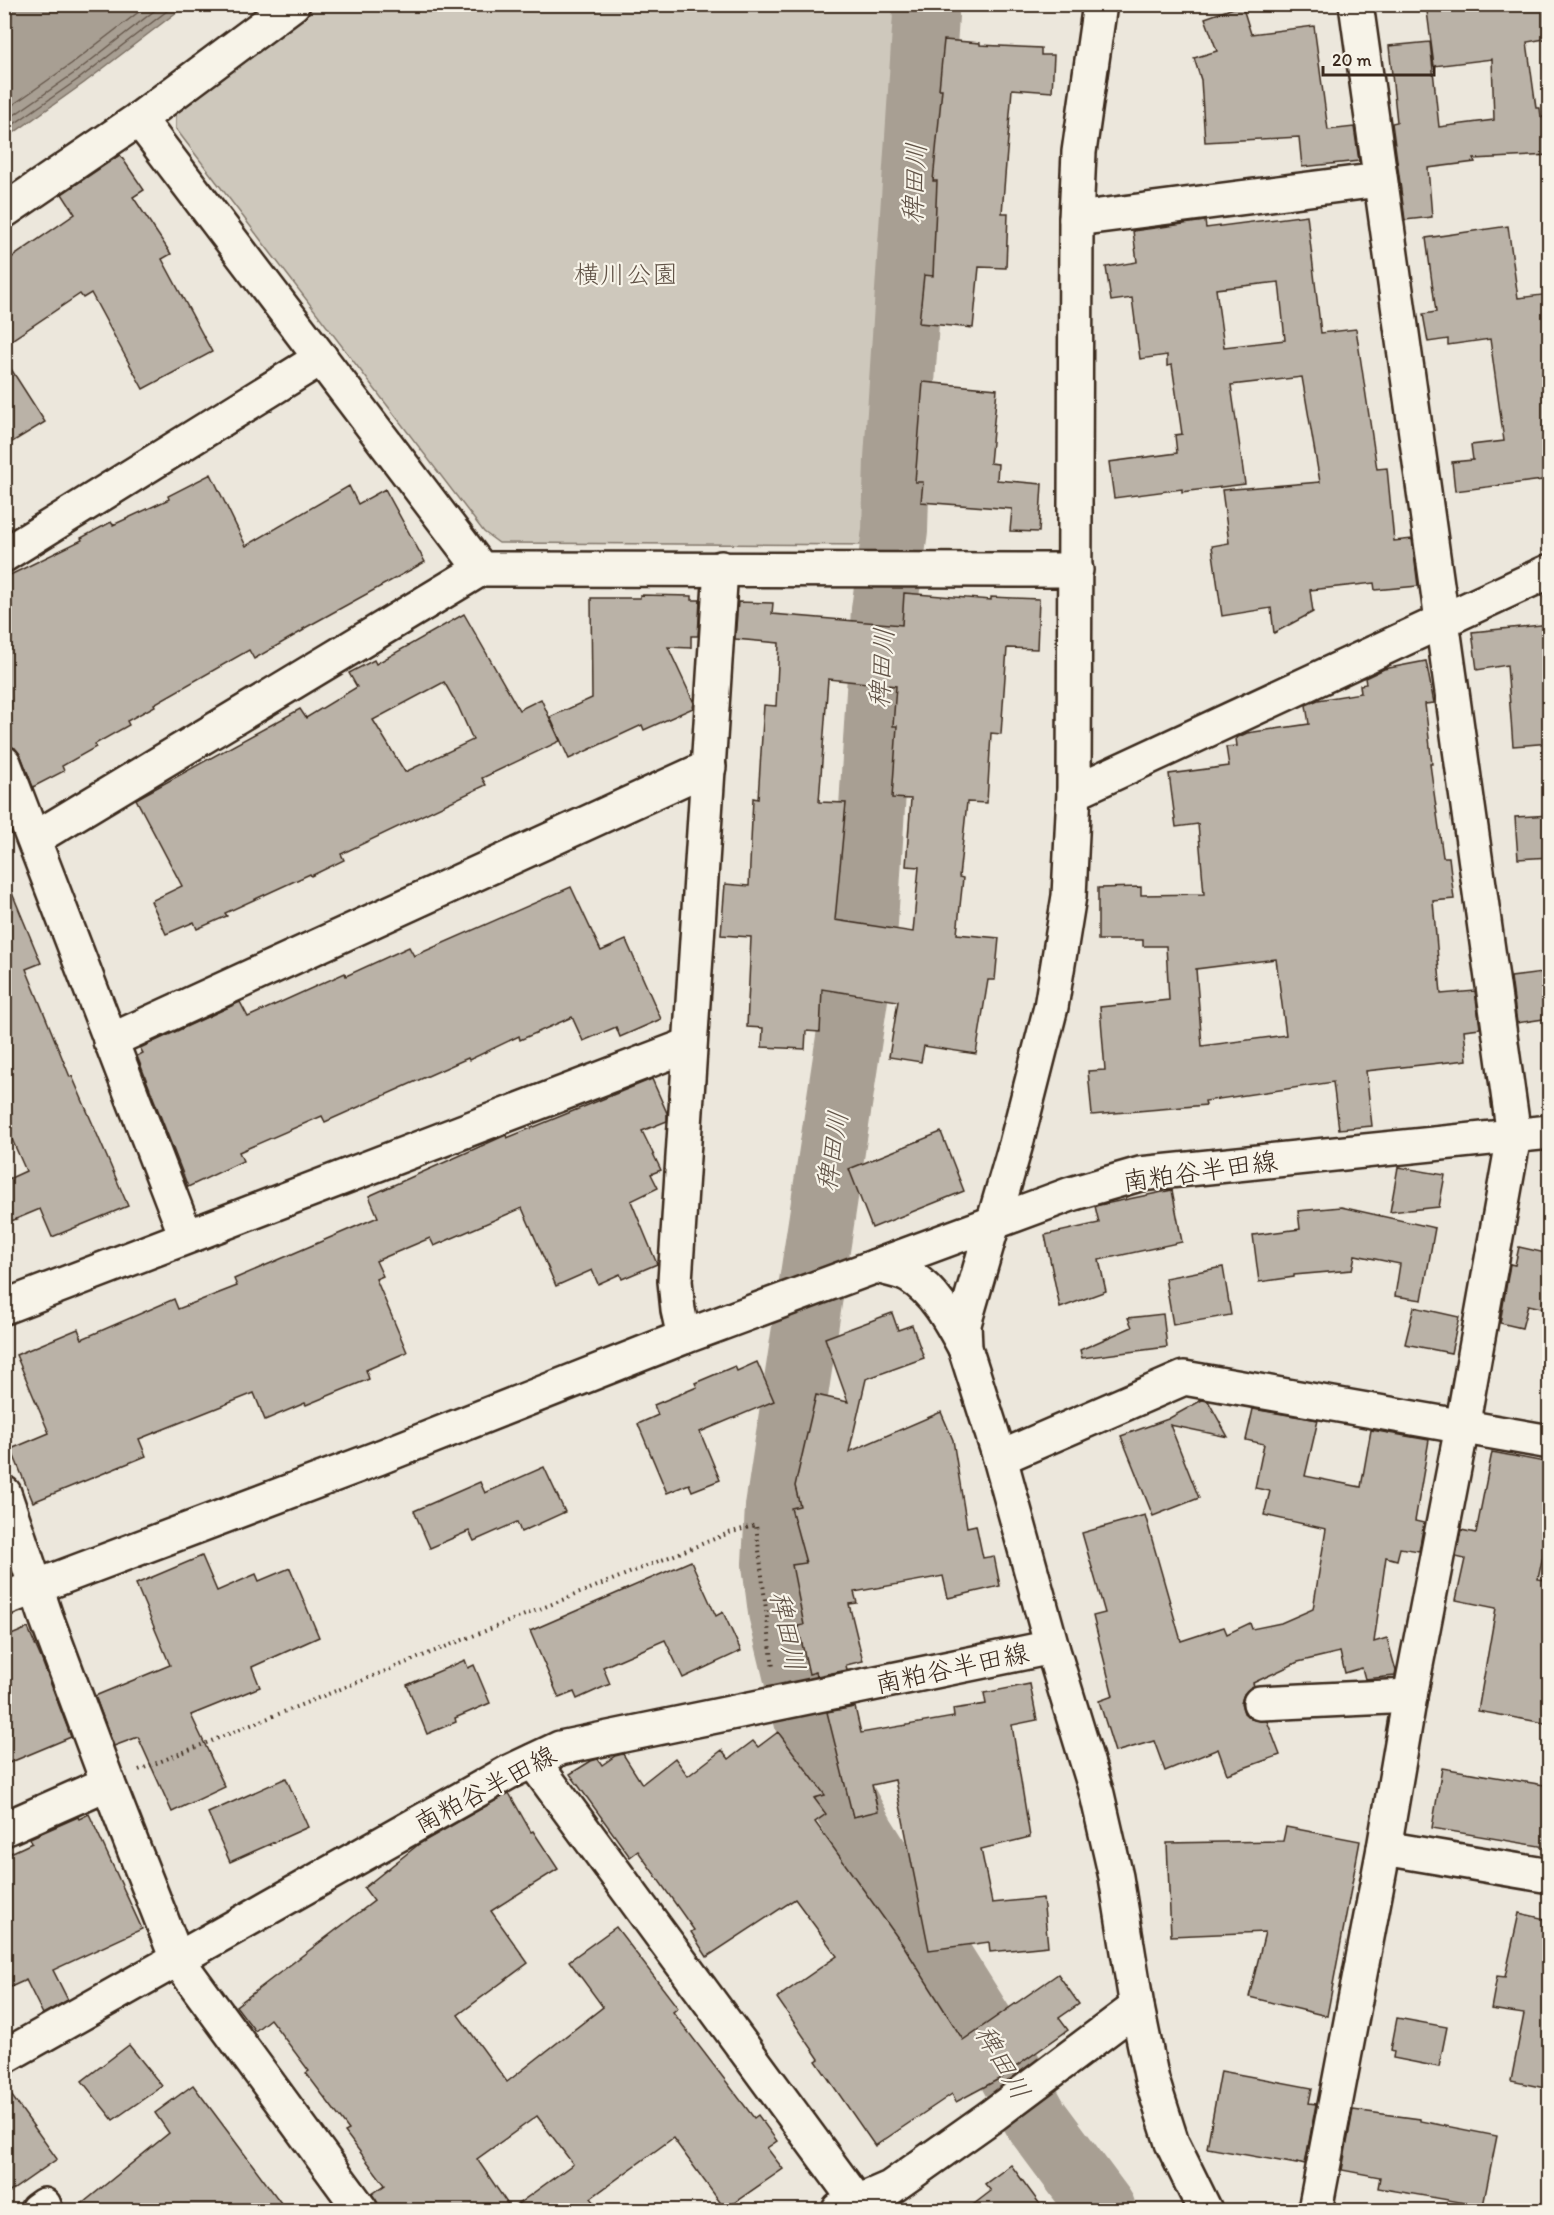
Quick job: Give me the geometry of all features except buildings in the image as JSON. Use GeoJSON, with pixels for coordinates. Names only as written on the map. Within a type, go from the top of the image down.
{"type":"FeatureCollection","features":[{"type":"Feature","properties":{"kind":"street"},"geometry":{"type":"LineString","coordinates":[[4,212],[139,118],[293,4]]}},
{"type":"Feature","properties":{"kind":"street"},"geometry":{"type":"LineString","coordinates":[[4,1599],[389,1454],[684,1337],[993,1223],[1051,1007],[1068,896],[1074,792],[1078,152],[1100,4]]}},
{"type":"Feature","properties":{"kind":"street"},"geometry":{"type":"LineString","coordinates":[[1315,2211],[1462,1427],[1514,1136],[1356,4]]}},
{"type":"Feature","properties":{"kind":"street"},"geometry":{"type":"LineString","coordinates":[[139,118],[481,569]]}},
{"type":"Feature","properties":{"kind":"street"},"geometry":{"type":"LineString","coordinates":[[1076,219],[1379,180]]}},
{"type":"Feature","properties":{"kind":"street"},"geometry":{"type":"LineString","coordinates":[[4,555],[321,358]]}},
{"type":"Feature","properties":{"kind":"street"},"geometry":{"type":"LineString","coordinates":[[684,1337],[675,1281],[721,568]]}},
{"type":"Feature","properties":{"kind":"street"},"geometry":{"type":"LineString","coordinates":[[34,839],[481,569],[1076,570]]}},
{"type":"Feature","properties":{"kind":"street"},"geometry":{"type":"LineString","coordinates":[[1074,792],[1550,571]]}},
{"type":"Feature","properties":{"kind":"street"},"geometry":{"type":"LineString","coordinates":[[4,763],[186,1236]]}},
{"type":"Feature","properties":{"kind":"street"},"geometry":{"type":"LineString","coordinates":[[110,1041],[709,767]]}},
{"type":"Feature","properties":{"kind":"street"},"geometry":{"type":"LineString","coordinates":[[4,1307],[689,1045]]}},
{"type":"Feature","properties":{"kind":"street","name":"南粕谷半田線"},"geometry":{"type":"LineString","coordinates":[[4,2057],[509,1772],[560,1748],[1052,1647],[1000,1458],[965,1348],[964,1324],[993,1223],[1071,1194],[1140,1174],[1550,1132]]}},
{"type":"Feature","properties":{"kind":"street"},"geometry":{"type":"LineString","coordinates":[[876,1266],[908,1276],[929,1292],[965,1348]]}},
{"type":"Feature","properties":{"kind":"street"},"geometry":{"type":"LineString","coordinates":[[1000,1458],[1184,1378],[1550,1442]]}},
{"type":"Feature","properties":{"kind":"street"},"geometry":{"type":"LineString","coordinates":[[4,1493],[46,1617],[177,1959],[362,2211]]}},
{"type":"Feature","properties":{"kind":"street"},"geometry":{"type":"LineString","coordinates":[[1052,1647],[1097,1794],[1116,1877],[1137,2007],[1152,2079],[1172,2143],[1205,2211]]}},
{"type":"Feature","properties":{"kind":"street"},"geometry":{"type":"LineString","coordinates":[[1260,1703],[1410,1696]]}},
{"type":"Feature","properties":{"kind":"street"},"geometry":{"type":"LineString","coordinates":[[533,1761],[852,2208],[890,2188],[993,2115],[1137,2007]]}},
{"type":"Feature","properties":{"kind":"street"},"geometry":{"type":"LineString","coordinates":[[4,1829],[108,1783]]}},
{"type":"Feature","properties":{"kind":"street"},"geometry":{"type":"LineString","coordinates":[[1384,1848],[1550,1876]]}},
{"type":"Feature","properties":{"kind":"path"},"geometry":{"type":"LineString","coordinates":[[108,1783],[729,1533],[756,1525],[776,1704]]}},
{"type":"Feature","properties":{"kind":"green space","name":"横川公園"},"geometry":{"type":"Polygon","coordinates":[[[316,5],[905,5],[912,90],[897,238],[883,545],[499,543],[484,532],[176,129],[176,107],[316,5]]]}},
{"type":"Feature","properties":{"kind":"water"},"geometry":{"type":"Polygon","coordinates":[[[5,4],[186,5],[84,83],[5,139],[5,4]]]}},
{"type":"Feature","properties":{"kind":"waterway","name":"稗田川"},"geometry":{"type":"LineString","coordinates":[[924,4],[926,15],[897,459],[895,531],[884,610],[864,939],[778,1507],[775,1564],[781,1612],[809,1728],[834,1783],[863,1836],[1005,2062],[1037,2121],[1103,2210]]}}]}
